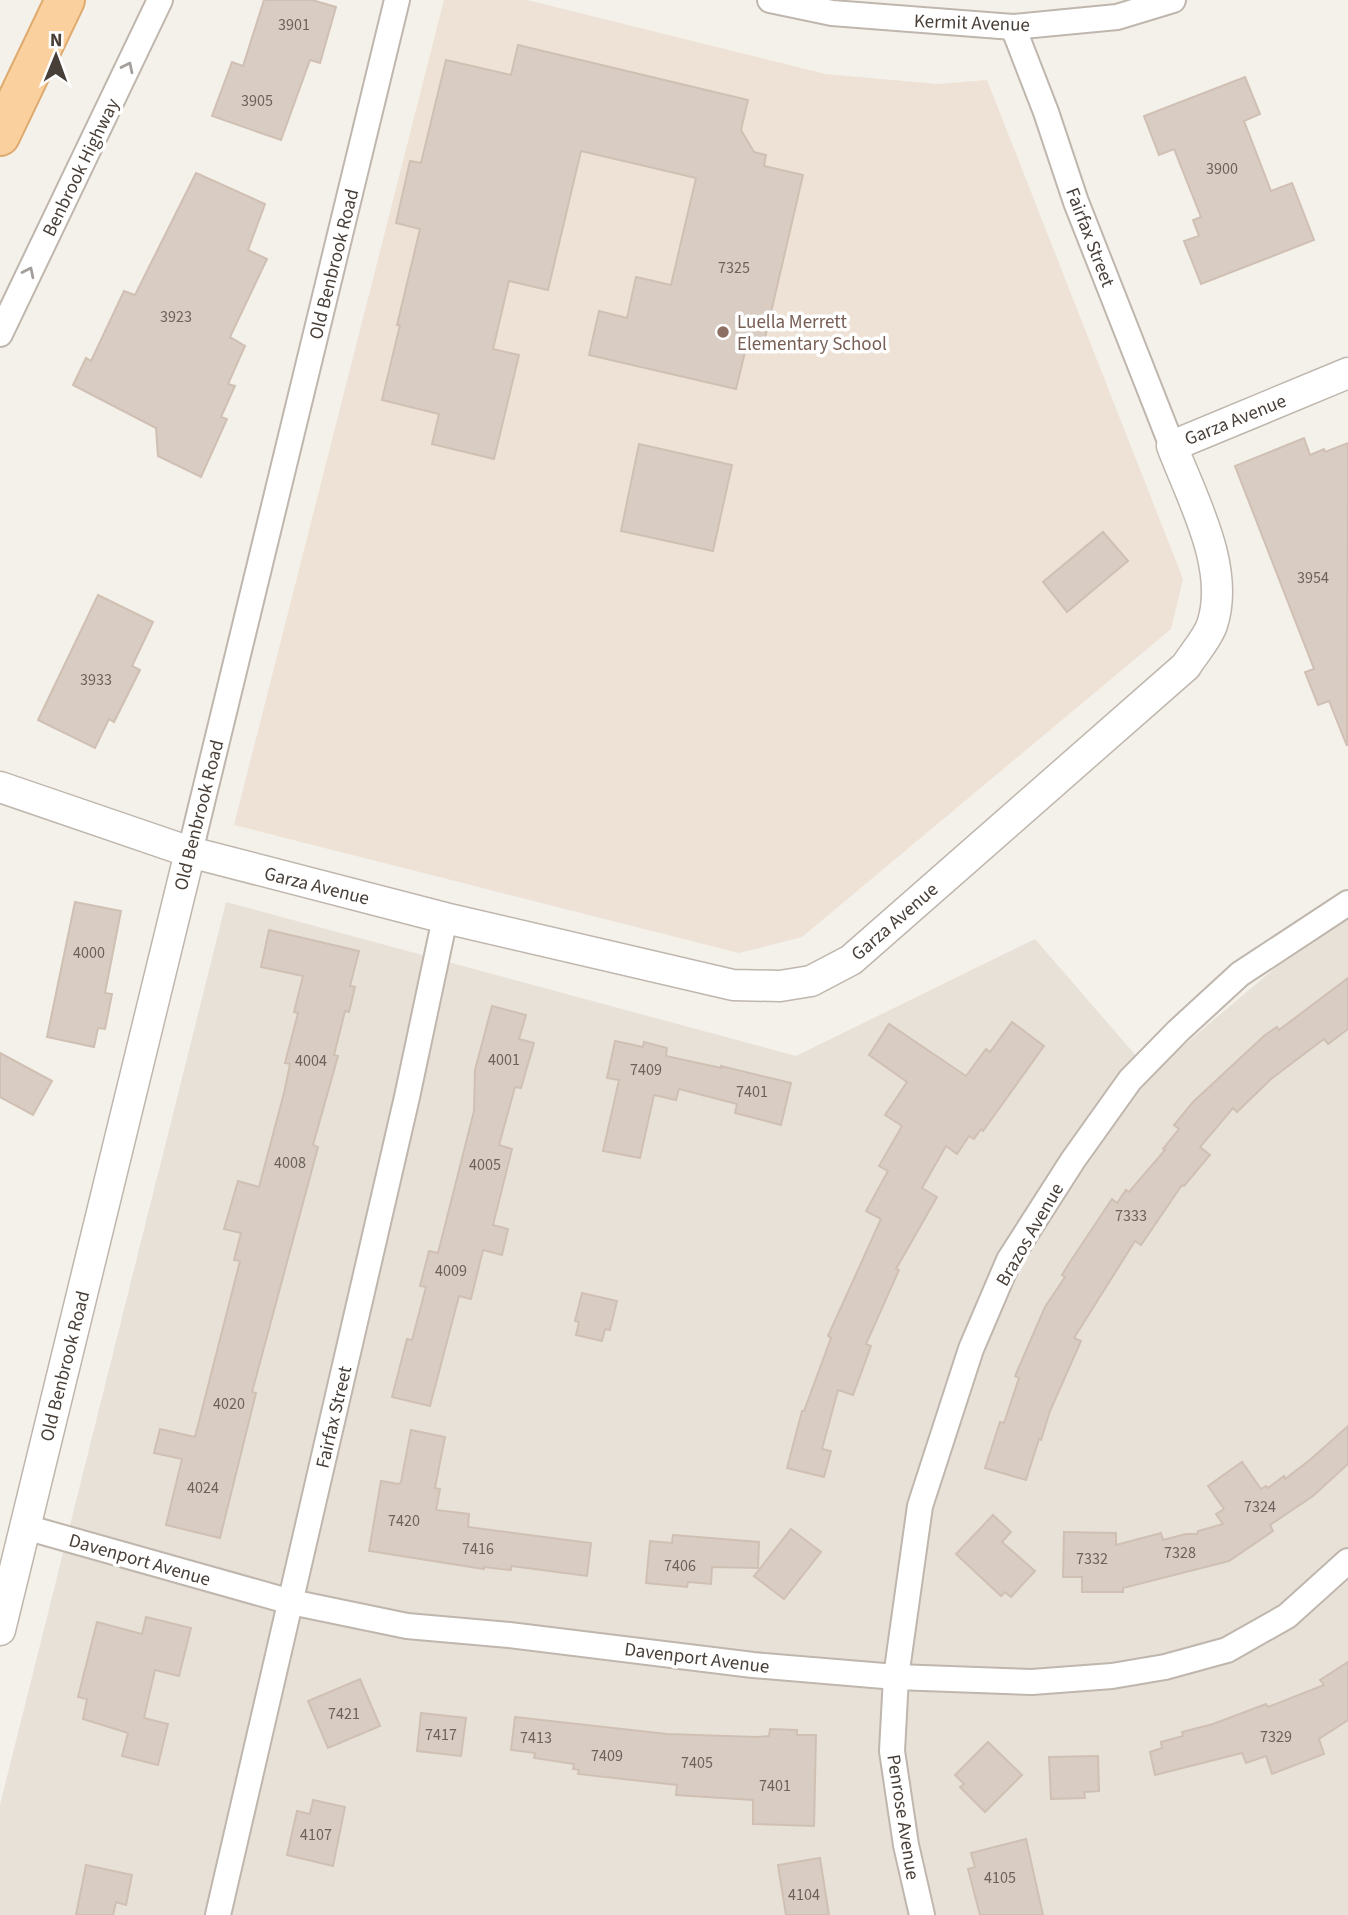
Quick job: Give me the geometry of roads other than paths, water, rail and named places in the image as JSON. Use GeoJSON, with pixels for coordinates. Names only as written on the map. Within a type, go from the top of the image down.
{"type":"FeatureCollection","features":[{"type":"Feature","properties":{"kind":"main road"},"geometry":{"type":"LineString","coordinates":[[0,136],[65,0]]}},
{"type":"Feature","properties":{"kind":"street","name":"Benbrook Highway"},"geometry":{"type":"LineString","coordinates":[[0,334],[160,0]]}},
{"type":"Feature","properties":{"kind":"street","name":"Old Benbrook Road"},"geometry":{"type":"LineString","coordinates":[[0,1630],[397,0]]}},
{"type":"Feature","properties":{"kind":"street","name":"Kermit Avenue"},"geometry":{"type":"LineString","coordinates":[[770,0],[832,13],[1013,27],[1117,17],[1173,0]]}},
{"type":"Feature","properties":{"kind":"street","name":"Fairfax Street"},"geometry":{"type":"LineString","coordinates":[[1013,27],[1046,112],[1076,202],[1171,446]]}},
{"type":"Feature","properties":{"kind":"street","name":"Garza Avenue"},"geometry":{"type":"LineString","coordinates":[[0,787],[190,852],[445,918],[733,985],[780,986],[811,981],[851,960],[1186,666],[1212,627],[1218,593],[1213,553],[1171,446],[1348,373]]}},
{"type":"Feature","properties":{"kind":"street","name":"Brazos Avenue"},"geometry":{"type":"LineString","coordinates":[[896,1677],[920,1506],[971,1349],[1009,1260],[1073,1160],[1130,1080],[1240,974],[1348,903]]}},
{"type":"Feature","properties":{"kind":"street","name":"Fairfax Street"},"geometry":{"type":"LineString","coordinates":[[218,1915],[407,1097],[445,918]]}},
{"type":"Feature","properties":{"kind":"street","name":"Davenport Avenue"},"geometry":{"type":"LineString","coordinates":[[25,1527],[290,1602],[407,1626],[509,1635],[753,1665],[896,1677],[1032,1682],[1112,1676],[1165,1667],[1227,1650],[1287,1616],[1348,1561]]}},
{"type":"Feature","properties":{"kind":"street","name":"Penrose Avenue"},"geometry":{"type":"LineString","coordinates":[[896,1677],[892,1751],[906,1845],[922,1915]]}},
{"type":"Feature","properties":{"kind":"place","name":"Luella Merrett Elementary School"},"geometry":{"type":"Point","coordinates":[723,332]}}]}
